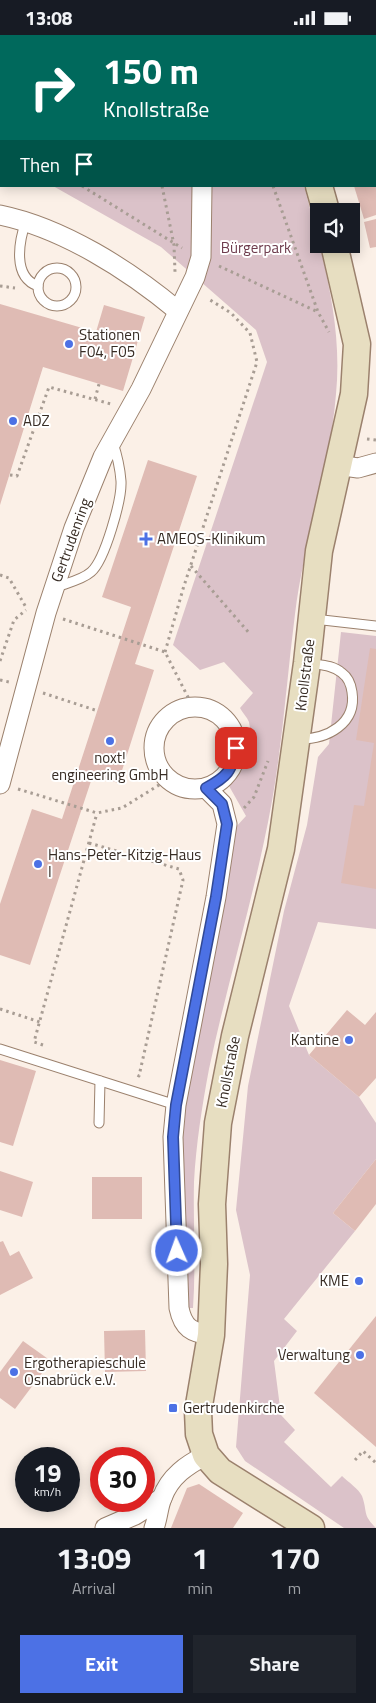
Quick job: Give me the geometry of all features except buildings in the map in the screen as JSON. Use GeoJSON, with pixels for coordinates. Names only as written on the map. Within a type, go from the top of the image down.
{"type":"FeatureCollection","features":[{"type":"Feature","properties":{"kind":"street","name":"Gertrudenring"},"geometry":{"type":"LineString","coordinates":[[0,784],[26,688],[35,609],[53,588],[74,528],[103,457],[141,389],[189,289],[201,257],[202,187]]}},
{"type":"Feature","properties":{"kind":"street"},"geometry":{"type":"LineString","coordinates":[[319,187],[324,203]]}},
{"type":"Feature","properties":{"kind":"street"},"geometry":{"type":"LineString","coordinates":[[0,215],[26,221],[110,261],[153,290],[178,311]]}},
{"type":"Feature","properties":{"kind":"street","name":"Knollstraße"},"geometry":{"type":"LineString","coordinates":[[206,1455],[199,1434],[198,1411],[211,1335],[214,1264],[212,1204],[218,1123],[235,1036],[281,849],[307,663],[319,551],[354,394],[357,343],[336,253]]}},
{"type":"Feature","properties":{"kind":"street"},"geometry":{"type":"LineString","coordinates":[[337,465],[358,468],[376,463]]}},
{"type":"Feature","properties":{"kind":"street"},"geometry":{"type":"LineString","coordinates":[[193,707],[212,711],[227,722],[234,734],[236,748],[233,765],[223,779],[198,790],[181,788],[167,780],[156,763],[153,749],[157,731],[167,718],[182,709],[193,707]]}},
{"type":"Feature","properties":{"kind":"street"},"geometry":{"type":"LineString","coordinates":[[206,788],[222,804],[227,824],[216,897],[176,1105],[173,1137],[179,1309],[186,1328],[196,1334],[211,1335]]}},
{"type":"Feature","properties":{"kind":"street"},"geometry":{"type":"LineString","coordinates":[[154,1528],[162,1498],[181,1469],[206,1455],[220,1471],[311,1528]]}},
{"type":"Feature","properties":{"kind":"street"},"geometry":{"type":"LineString","coordinates":[[105,1528],[134,1515],[162,1498]]}},
{"type":"Feature","properties":{"kind":"lane"},"geometry":{"type":"LineString","coordinates":[[26,221],[21,234],[19,260],[26,277],[32,284],[38,285]]}},
{"type":"Feature","properties":{"kind":"lane"},"geometry":{"type":"LineString","coordinates":[[58,268],[64,269],[74,277],[75,295],[66,304],[54,306],[43,300],[38,285],[46,272],[58,268]]}},
{"type":"Feature","properties":{"kind":"lane"},"geometry":{"type":"LineString","coordinates":[[53,588],[80,579],[92,571],[101,555],[118,505],[121,483],[112,439]]}},
{"type":"Feature","properties":{"kind":"lane"},"geometry":{"type":"LineString","coordinates":[[311,619],[376,626]]}},
{"type":"Feature","properties":{"kind":"lane"},"geometry":{"type":"LineString","coordinates":[[297,739],[318,739],[340,726],[350,715],[353,700],[351,683],[342,672],[330,667],[307,663]]}},
{"type":"Feature","properties":{"kind":"lane"},"geometry":{"type":"LineString","coordinates":[[0,1049],[176,1105]]}},
{"type":"Feature","properties":{"kind":"lane"},"geometry":{"type":"LineString","coordinates":[[99,1123],[100,1081]]}},
{"type":"Feature","properties":{"kind":"path"},"geometry":{"type":"LineString","coordinates":[[162,187],[174,245]]}},
{"type":"Feature","properties":{"kind":"path"},"geometry":{"type":"LineString","coordinates":[[273,187],[318,312],[331,335]]}},
{"type":"Feature","properties":{"kind":"path"},"geometry":{"type":"LineString","coordinates":[[189,289],[231,313],[250,333],[257,362],[190,566],[165,652],[193,707]]}},
{"type":"Feature","properties":{"kind":"path"},"geometry":{"type":"LineString","coordinates":[[95,399],[99,384]]}},
{"type":"Feature","properties":{"kind":"path"},"geometry":{"type":"LineString","coordinates":[[10,475],[17,477],[49,387],[117,405]]}},
{"type":"Feature","properties":{"kind":"path"},"geometry":{"type":"LineString","coordinates":[[365,439],[376,440]]}},
{"type":"Feature","properties":{"kind":"path"},"geometry":{"type":"LineString","coordinates":[[190,566],[250,634]]}},
{"type":"Feature","properties":{"kind":"path"},"geometry":{"type":"LineString","coordinates":[[0,575],[8,578],[35,609],[165,652]]}},
{"type":"Feature","properties":{"kind":"path"},"geometry":{"type":"LineString","coordinates":[[0,661],[14,620],[35,609]]}},
{"type":"Feature","properties":{"kind":"path"},"geometry":{"type":"LineString","coordinates":[[0,679],[98,711]]}},
{"type":"Feature","properties":{"kind":"path"},"geometry":{"type":"LineString","coordinates":[[0,784],[97,813],[122,808],[167,780]]}},
{"type":"Feature","properties":{"kind":"path"},"geometry":{"type":"LineString","coordinates":[[44,1045],[34,1042],[97,813]]}},
{"type":"Feature","properties":{"kind":"path"},"geometry":{"type":"LineString","coordinates":[[89,843],[178,869],[183,880],[139,1076],[129,1073]]}},
{"type":"Feature","properties":{"kind":"path"},"geometry":{"type":"LineString","coordinates":[[0,1009],[40,1022]]}},
{"type":"Feature","properties":{"kind":"path"},"geometry":{"type":"LineString","coordinates":[[355,1460],[363,1451],[376,1463]]}},
{"type":"Feature","properties":{"kind":"green space","name":"Bürgerpark"},"geometry":{"type":"Polygon","coordinates":[[[55,187],[304,187],[310,209],[310,253],[321,253],[334,315],[337,368],[333,422],[299,586],[272,801],[258,868],[209,1069],[200,1125],[194,1182],[193,1308],[188,1308],[181,1166],[184,1120],[192,1061],[235,828],[246,816],[229,786],[245,756],[250,739],[249,722],[240,708],[253,693],[224,662],[200,670],[173,645],[267,362],[256,330],[161,247],[55,187]]]}},
{"type":"Feature","properties":{"kind":"green space"},"geometry":{"type":"Polygon","coordinates":[[[341,632],[376,636],[376,929],[318,922],[289,1006],[309,1055],[359,1097],[376,1123],[376,1159],[333,1213],[355,1231],[284,1319],[297,1331],[274,1361],[281,1415],[295,1430],[284,1442],[331,1487],[342,1476],[356,1488],[361,1493],[367,1516],[376,1528],[344,1528],[245,1461],[236,1447],[250,1275],[236,1210],[248,1086],[284,911],[307,825],[318,757],[329,744],[341,632]]]}},
{"type":"Feature","properties":{"kind":"place","name":"Stationen F04, F05"},"geometry":{"type":"Point","coordinates":[69,344]}},
{"type":"Feature","properties":{"kind":"place","name":"ADZ"},"geometry":{"type":"Point","coordinates":[13,421]}},
{"type":"Feature","properties":{"kind":"place","name":"AMEOS-Klinikum"},"geometry":{"type":"Point","coordinates":[146,539]}},
{"type":"Feature","properties":{"kind":"place","name":"noxt! engineering GmbH"},"geometry":{"type":"Point","coordinates":[110,741]}},
{"type":"Feature","properties":{"kind":"place","name":"Hans-Peter-Kitzig-Haus I"},"geometry":{"type":"Point","coordinates":[38,864]}},
{"type":"Feature","properties":{"kind":"place","name":"Kantine"},"geometry":{"type":"Point","coordinates":[349,1040]}},
{"type":"Feature","properties":{"kind":"place","name":"KME"},"geometry":{"type":"Point","coordinates":[359,1281]}},
{"type":"Feature","properties":{"kind":"place","name":"Verwaltung"},"geometry":{"type":"Point","coordinates":[360,1355]}},
{"type":"Feature","properties":{"kind":"place","name":"Ergotherapieschule Osnabrück e.V."},"geometry":{"type":"Point","coordinates":[14,1372]}},
{"type":"Feature","properties":{"kind":"place","name":"Gertrudenkirche"},"geometry":{"type":"Point","coordinates":[173,1408]}},
{"type":"Feature","properties":{"kind":"route"},"geometry":{"type":"LineString","coordinates":[[177,1251],[173,1137],[176,1105],[216,897],[227,824],[222,804],[206,788],[223,779],[233,765],[236,748]]}}]}
